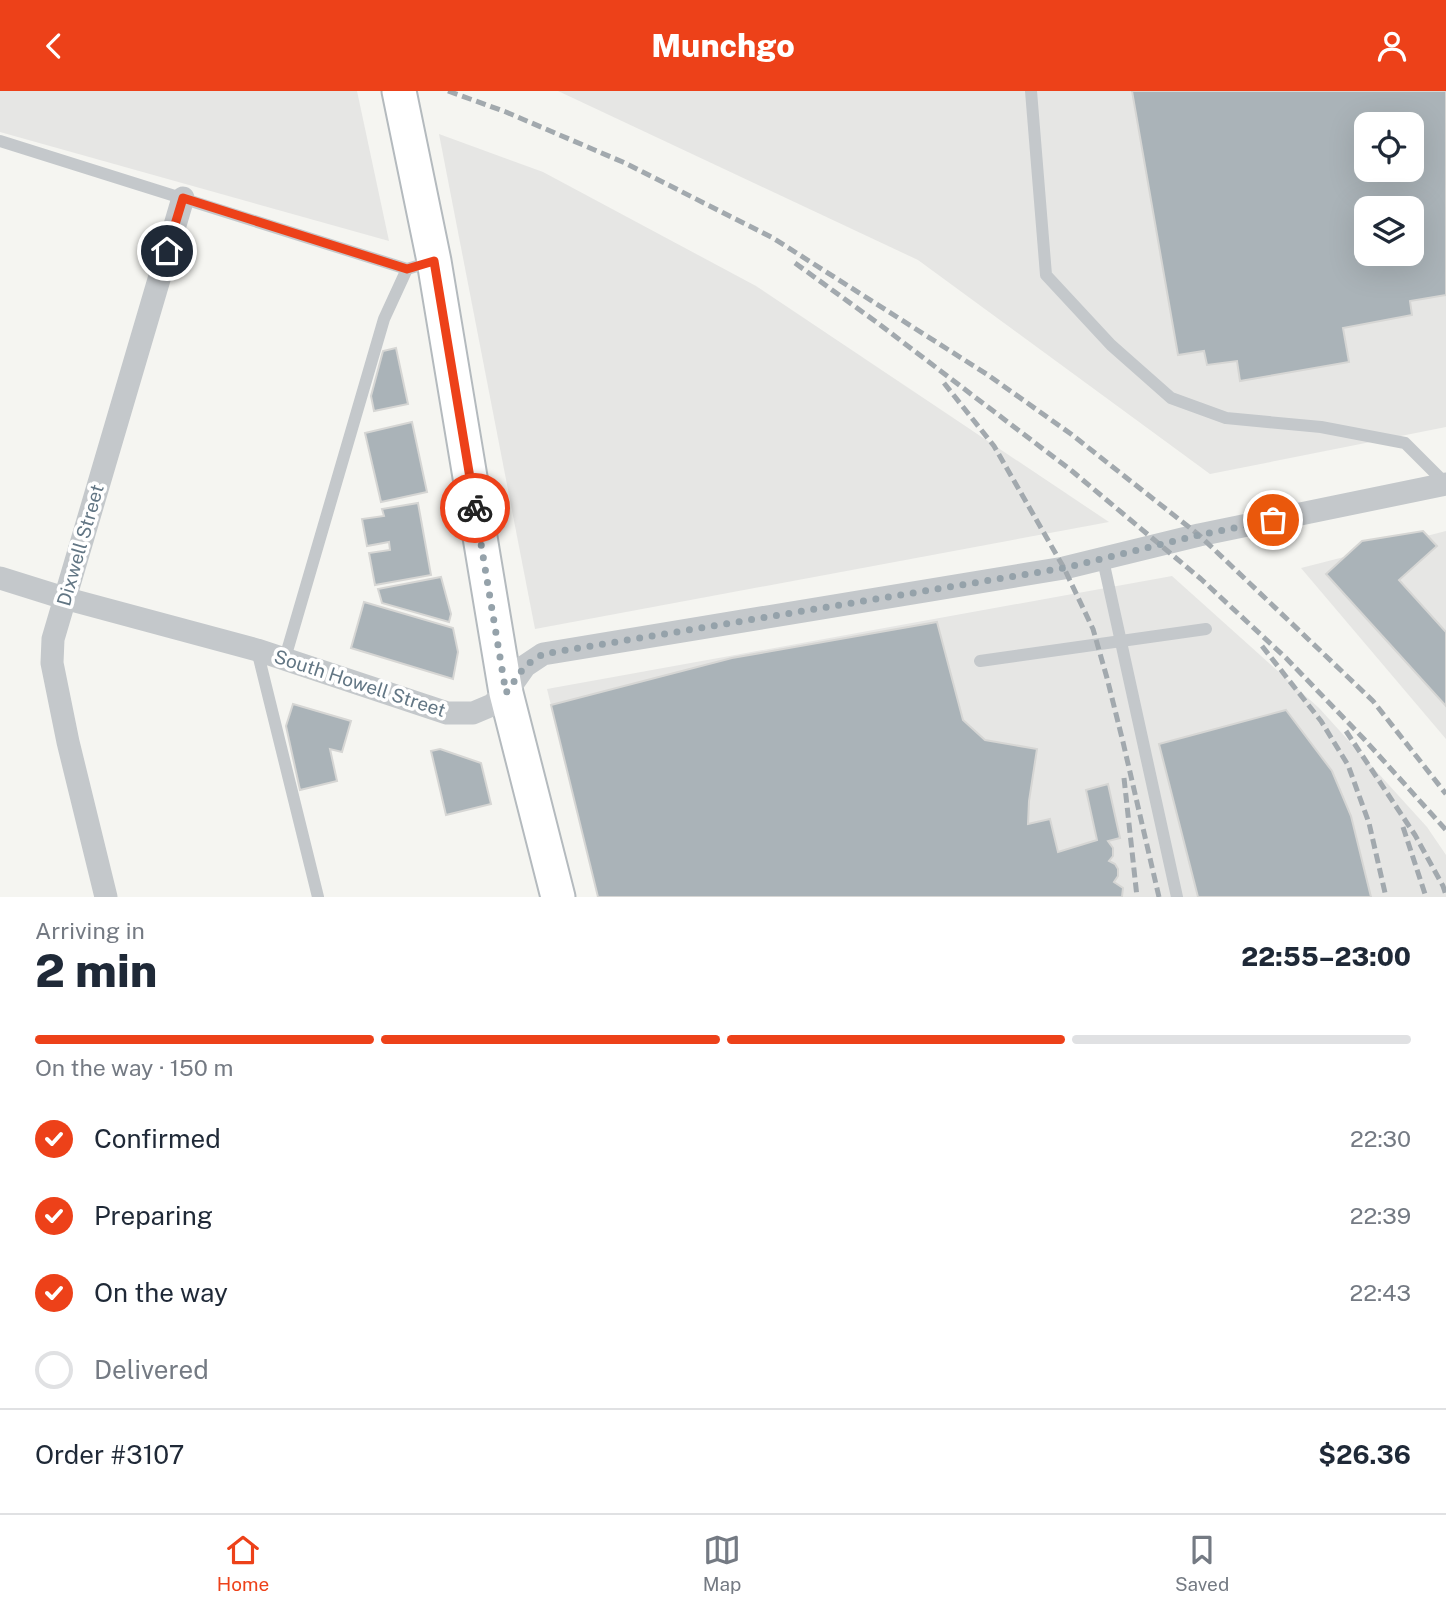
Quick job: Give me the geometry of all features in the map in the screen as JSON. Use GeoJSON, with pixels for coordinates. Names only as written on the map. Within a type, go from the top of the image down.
{"type":"FeatureCollection","features":[{"type":"Feature","properties":{"kind":"street"},"geometry":{"type":"LineString","coordinates":[[399,91],[421,265],[506,693],[558,897]]}},
{"type":"Feature","properties":{"kind":"street","name":"Dixwell Street"},"geometry":{"type":"LineString","coordinates":[[106,897],[68,742],[52,663],[53,639],[183,198]]}},
{"type":"Feature","properties":{"kind":"street","name":"South Howell Street"},"geometry":{"type":"LineString","coordinates":[[0,578],[257,650],[447,713],[473,713],[492,705],[506,693],[525,666],[543,654],[1045,572],[1199,535],[1446,484]]}},
{"type":"Feature","properties":{"kind":"lane"},"geometry":{"type":"LineString","coordinates":[[1031,91],[1046,275],[1111,345],[1171,398],[1226,418],[1321,427],[1405,443],[1446,484]]}},
{"type":"Feature","properties":{"kind":"lane"},"geometry":{"type":"LineString","coordinates":[[0,141],[183,198],[421,265],[384,319],[285,659]]}},
{"type":"Feature","properties":{"kind":"lane"},"geometry":{"type":"LineString","coordinates":[[1103,560],[1177,897]]}},
{"type":"Feature","properties":{"kind":"lane"},"geometry":{"type":"LineString","coordinates":[[980,661],[1206,629]]}},
{"type":"Feature","properties":{"kind":"lane"},"geometry":{"type":"LineString","coordinates":[[257,650],[318,897]]}},
{"type":"Feature","properties":{"kind":"shaded area"},"geometry":{"type":"Polygon","coordinates":[[[0,91],[357,91],[389,241],[0,132],[0,91]]]}},
{"type":"Feature","properties":{"kind":"shaded area"},"geometry":{"type":"Polygon","coordinates":[[[558,91],[1446,91],[1446,427],[1210,474],[918,260],[558,91]]]}},
{"type":"Feature","properties":{"kind":"shaded area"},"geometry":{"type":"Polygon","coordinates":[[[439,134],[543,172],[756,286],[1109,522],[535,629],[439,134]]]}},
{"type":"Feature","properties":{"kind":"shaded area"},"geometry":{"type":"Polygon","coordinates":[[[1446,531],[1446,739],[1301,568],[1446,531]]]}},
{"type":"Feature","properties":{"kind":"shaded area"},"geometry":{"type":"Polygon","coordinates":[[[1172,576],[1319,708],[1427,827],[1446,855],[1446,897],[598,897],[547,689],[1172,576]]]}},
{"type":"Feature","properties":{"kind":"building"},"geometry":{"type":"Polygon","coordinates":[[[1132,91],[1446,91],[1446,295],[1410,301],[1412,315],[1343,328],[1349,362],[1240,381],[1237,361],[1207,365],[1204,351],[1178,355],[1132,91]]]}},
{"type":"Feature","properties":{"kind":"building"},"geometry":{"type":"Polygon","coordinates":[[[396,348],[408,404],[374,411],[371,396],[383,351],[396,348]]]}},
{"type":"Feature","properties":{"kind":"building"},"geometry":{"type":"Polygon","coordinates":[[[412,422],[427,492],[381,502],[365,433],[412,422]]]}},
{"type":"Feature","properties":{"kind":"building"},"geometry":{"type":"Polygon","coordinates":[[[418,503],[431,575],[375,585],[369,553],[390,550],[389,542],[367,546],[362,519],[384,516],[382,509],[418,503]]]}},
{"type":"Feature","properties":{"kind":"building"},"geometry":{"type":"Polygon","coordinates":[[[1423,531],[1437,546],[1399,580],[1446,632],[1446,706],[1326,574],[1362,541],[1423,531]]]}},
{"type":"Feature","properties":{"kind":"building"},"geometry":{"type":"Polygon","coordinates":[[[441,577],[451,614],[449,622],[382,603],[378,589],[441,577]]]}},
{"type":"Feature","properties":{"kind":"building"},"geometry":{"type":"Polygon","coordinates":[[[364,602],[453,628],[458,652],[453,679],[351,648],[364,602]]]}},
{"type":"Feature","properties":{"kind":"building"},"geometry":{"type":"Polygon","coordinates":[[[937,622],[963,720],[985,740],[1037,749],[1028,824],[1050,819],[1058,852],[1097,840],[1086,790],[1108,784],[1120,838],[1108,841],[1113,848],[1113,856],[1109,861],[1118,869],[1114,882],[1123,888],[1122,897],[598,897],[551,705],[732,658],[937,622]]]}},
{"type":"Feature","properties":{"kind":"building"},"geometry":{"type":"Polygon","coordinates":[[[293,704],[351,721],[342,752],[330,749],[337,781],[300,790],[286,726],[293,704]]]}},
{"type":"Feature","properties":{"kind":"building"},"geometry":{"type":"Polygon","coordinates":[[[1286,710],[1332,771],[1351,816],[1371,897],[1198,897],[1159,744],[1286,710]]]}},
{"type":"Feature","properties":{"kind":"building"},"geometry":{"type":"Polygon","coordinates":[[[440,749],[481,763],[491,804],[446,815],[431,751],[440,749]]]}},
{"type":"Feature","properties":{"kind":"railway"},"geometry":{"type":"LineString","coordinates":[[448,91],[506,112],[625,163],[773,238],[988,375],[1071,434],[1199,535],[1373,701],[1446,794]]}},
{"type":"Feature","properties":{"kind":"railway"},"geometry":{"type":"LineString","coordinates":[[795,263],[1072,471],[1201,579],[1286,658],[1446,830]]}},
{"type":"Feature","properties":{"kind":"railway"},"geometry":{"type":"LineString","coordinates":[[944,383],[994,446],[1064,568],[1093,629],[1123,742],[1159,897]]}},
{"type":"Feature","properties":{"kind":"railway"},"geometry":{"type":"LineString","coordinates":[[1262,646],[1321,721],[1348,765],[1369,823],[1386,897]]}},
{"type":"Feature","properties":{"kind":"railway"},"geometry":{"type":"LineString","coordinates":[[1346,731],[1415,835],[1446,895]]}},
{"type":"Feature","properties":{"kind":"railway"},"geometry":{"type":"LineString","coordinates":[[1124,778],[1137,897]]}},
{"type":"Feature","properties":{"kind":"railway"},"geometry":{"type":"LineString","coordinates":[[1403,827],[1426,897]]}},
{"type":"Feature","properties":{"kind":"way so far"},"geometry":{"type":"LineString","coordinates":[[475,508],[506,693],[525,666],[543,654],[1064,568],[1273,520]]}},
{"type":"Feature","properties":{"kind":"route"},"geometry":{"type":"LineString","coordinates":[[167,251],[183,198],[407,269],[434,261],[475,508]]}}]}
